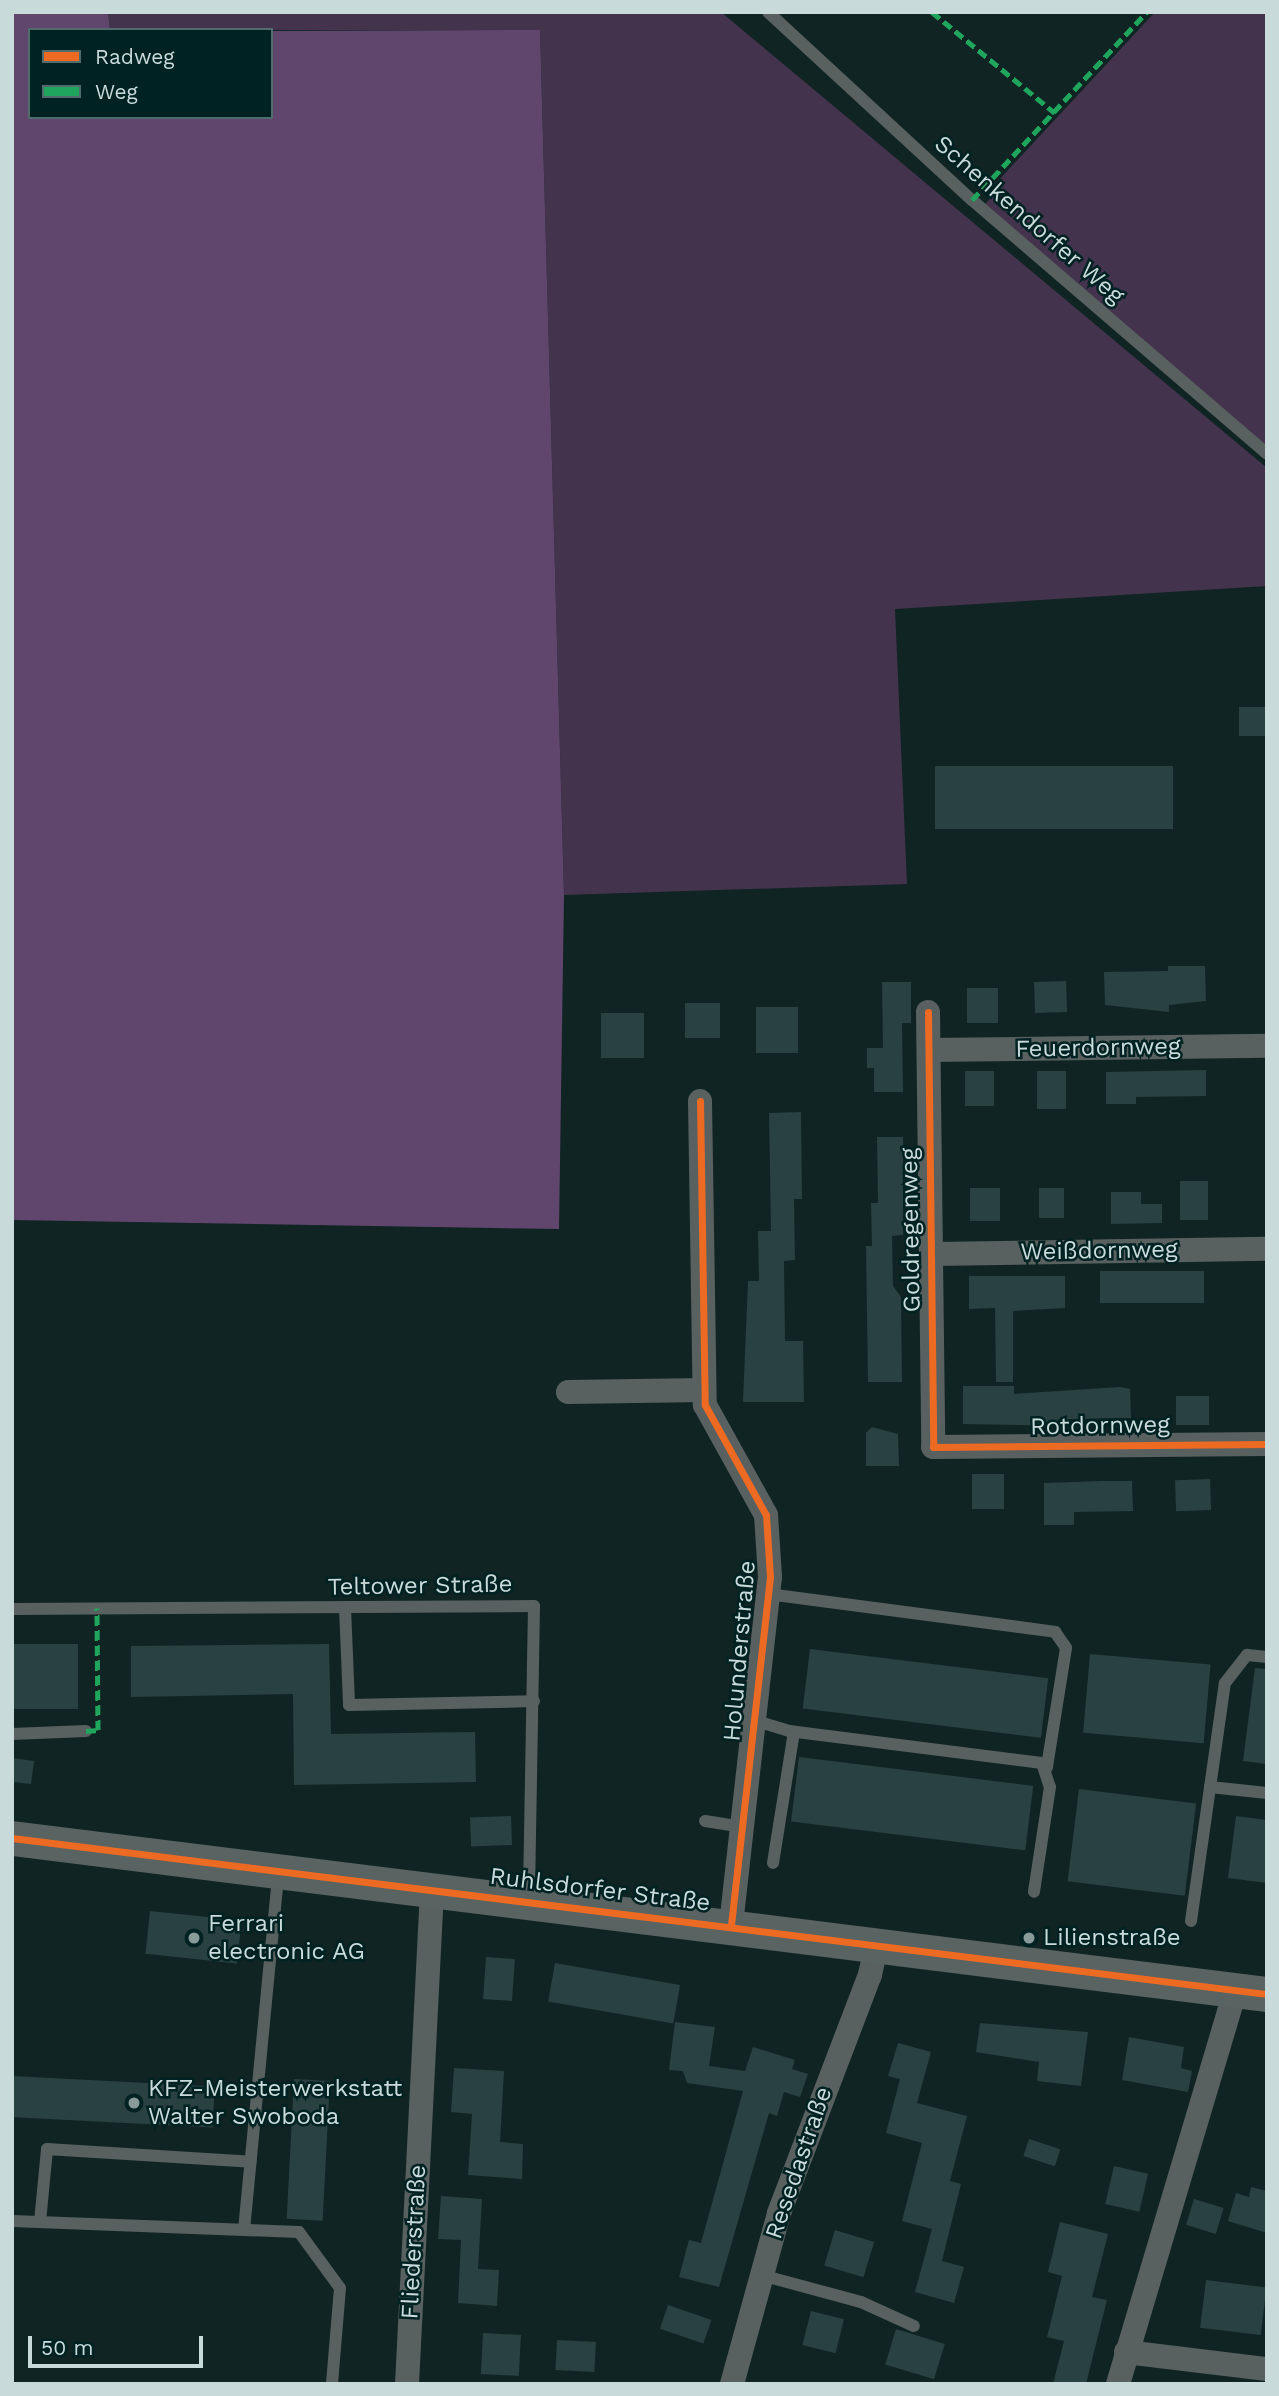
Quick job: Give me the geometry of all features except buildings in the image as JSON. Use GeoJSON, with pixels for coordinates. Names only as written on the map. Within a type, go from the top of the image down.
{"type":"FeatureCollection","features":[{"type":"Feature","properties":{"kind":"main road","name":"Ruhlsdorfer Straße"},"geometry":{"type":"LineString","coordinates":[[12,1838],[529,1900],[1251,1992]]}},
{"type":"Feature","properties":{"kind":"street","name":"Goldregenweg"},"geometry":{"type":"LineString","coordinates":[[928,1012],[933,1447]]}},
{"type":"Feature","properties":{"kind":"street","name":"Feuerdornweg"},"geometry":{"type":"LineString","coordinates":[[929,1050],[1267,1046]]}},
{"type":"Feature","properties":{"kind":"street","name":"Holunderstraße"},"geometry":{"type":"LineString","coordinates":[[700,1101],[705,1405],[766,1515],[768,1594],[731,1926]]}},
{"type":"Feature","properties":{"kind":"street","name":"Weißdornweg"},"geometry":{"type":"LineString","coordinates":[[931,1254],[1267,1249]]}},
{"type":"Feature","properties":{"kind":"street"},"geometry":{"type":"LineString","coordinates":[[568,1392],[704,1390]]}},
{"type":"Feature","properties":{"kind":"street","name":"Rotdornweg"},"geometry":{"type":"LineString","coordinates":[[933,1447],[1267,1444]]}},
{"type":"Feature","properties":{"kind":"street","name":"Fliederstraße"},"geometry":{"type":"LineString","coordinates":[[407,2384],[432,1890]]}},
{"type":"Feature","properties":{"kind":"street","name":"Resedastraße"},"geometry":{"type":"LineString","coordinates":[[732,2384],[779,2213],[870,1975],[876,1945]]}},
{"type":"Feature","properties":{"kind":"street"},"geometry":{"type":"LineString","coordinates":[[1118,2384],[1126,2352],[1251,1992]]}},
{"type":"Feature","properties":{"kind":"street"},"geometry":{"type":"LineString","coordinates":[[1126,2352],[1267,2369]]}},
{"type":"Feature","properties":{"kind":"lane","name":"Schenkendorfer Weg"},"geometry":{"type":"LineString","coordinates":[[768,12],[972,200],[1267,454]]}},
{"type":"Feature","properties":{"kind":"lane"},"geometry":{"type":"LineString","coordinates":[[768,1594],[1055,1632],[1066,1648],[1047,1767],[1050,1787],[1034,1892]]}},
{"type":"Feature","properties":{"kind":"lane","name":"Teltower Straße"},"geometry":{"type":"LineString","coordinates":[[12,1609],[534,1606],[529,1900]]}},
{"type":"Feature","properties":{"kind":"lane"},"geometry":{"type":"LineString","coordinates":[[345,1608],[349,1705],[534,1701]]}},
{"type":"Feature","properties":{"kind":"lane"},"geometry":{"type":"LineString","coordinates":[[1191,1921],[1230,1672],[1247,1655],[1267,1657]]}},
{"type":"Feature","properties":{"kind":"lane"},"geometry":{"type":"LineString","coordinates":[[753,1720],[794,1732],[1047,1767]]}},
{"type":"Feature","properties":{"kind":"lane"},"geometry":{"type":"LineString","coordinates":[[12,1734],[86,1731]]}},
{"type":"Feature","properties":{"kind":"lane"},"geometry":{"type":"LineString","coordinates":[[773,1863],[794,1732]]}},
{"type":"Feature","properties":{"kind":"lane"},"geometry":{"type":"LineString","coordinates":[[1210,1787],[1267,1793]]}},
{"type":"Feature","properties":{"kind":"lane"},"geometry":{"type":"LineString","coordinates":[[705,1821],[741,1827]]}},
{"type":"Feature","properties":{"kind":"lane"},"geometry":{"type":"LineString","coordinates":[[244,2230],[278,1871]]}},
{"type":"Feature","properties":{"kind":"lane"},"geometry":{"type":"LineString","coordinates":[[40,2222],[47,2149],[251,2162]]}},
{"type":"Feature","properties":{"kind":"lane"},"geometry":{"type":"LineString","coordinates":[[12,2221],[299,2232],[340,2288],[332,2384]]}},
{"type":"Feature","properties":{"kind":"lane"},"geometry":{"type":"LineString","coordinates":[[761,2275],[861,2302],[915,2326]]}},
{"type":"Feature","properties":{"kind":"shaded area"},"geometry":{"type":"Polygon","coordinates":[[[12,12],[108,12],[110,28],[28,28],[28,119],[273,119],[273,31],[540,30],[564,895],[559,1229],[12,1220],[12,12]]]}},
{"type":"Feature","properties":{"kind":"shaded area"},"geometry":{"type":"Polygon","coordinates":[[[108,12],[721,12],[1267,468],[1267,586],[895,609],[907,884],[564,895],[540,30],[110,28],[108,12]]]}},
{"type":"Feature","properties":{"kind":"shaded area"},"geometry":{"type":"Polygon","coordinates":[[[1155,12],[1267,12],[1267,446],[982,208],[999,188],[995,184],[1155,12]]]}},
{"type":"Feature","properties":{"kind":"marked path"},"geometry":{"type":"LineString","coordinates":[[932,12],[1055,113]]}},
{"type":"Feature","properties":{"kind":"marked path"},"geometry":{"type":"LineString","coordinates":[[972,200],[1147,12]]}},
{"type":"Feature","properties":{"kind":"marked path"},"geometry":{"type":"LineString","coordinates":[[86,1731],[98,1730],[97,1608]]}},
{"type":"Feature","properties":{"kind":"cycle path"},"geometry":{"type":"LineString","coordinates":[[928,1012],[933,1447],[1267,1444]]}},
{"type":"Feature","properties":{"kind":"cycle path"},"geometry":{"type":"LineString","coordinates":[[700,1101],[705,1405],[766,1515],[770,1577],[731,1925]]}},
{"type":"Feature","properties":{"kind":"cycle path"},"geometry":{"type":"LineString","coordinates":[[12,1838],[1267,1994]]}},
{"type":"Feature","properties":{"kind":"place","name":"Ferrari electronic AG"},"geometry":{"type":"Point","coordinates":[194,1938]}},
{"type":"Feature","properties":{"kind":"place","name":"Lilienstraße"},"geometry":{"type":"Point","coordinates":[1029,1938]}},
{"type":"Feature","properties":{"kind":"place","name":"KFZ-Meisterwerkstatt Walter Swoboda"},"geometry":{"type":"Point","coordinates":[134,2103]}}]}
